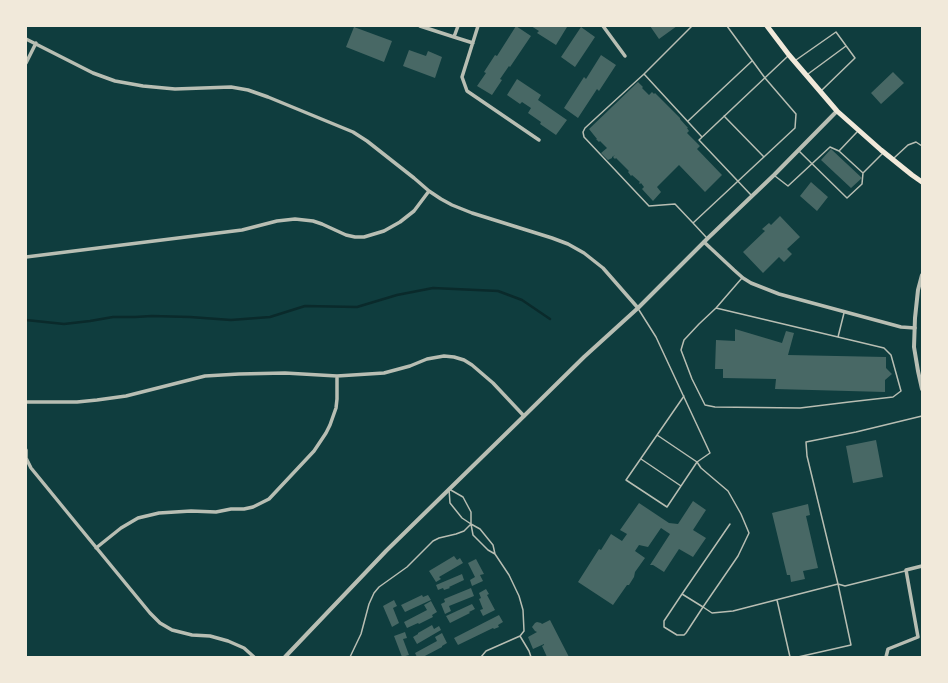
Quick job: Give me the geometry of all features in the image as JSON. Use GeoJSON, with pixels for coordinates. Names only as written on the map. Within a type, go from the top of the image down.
{"type":"FeatureCollection","features":[{"type":"Feature","properties":{"kind":"main road"},"geometry":{"type":"LineString","coordinates":[[767,26],[789,55],[838,111],[884,152],[922,182]]}},
{"type":"Feature","properties":{"kind":"street"},"geometry":{"type":"LineString","coordinates":[[420,26],[473,43]]}},
{"type":"Feature","properties":{"kind":"street"},"geometry":{"type":"LineString","coordinates":[[454,37],[458,26]]}},
{"type":"Feature","properties":{"kind":"street"},"geometry":{"type":"LineString","coordinates":[[478,26],[462,77],[467,91],[540,140]]}},
{"type":"Feature","properties":{"kind":"street"},"geometry":{"type":"LineString","coordinates":[[603,26],[625,56]]}},
{"type":"Feature","properties":{"kind":"street"},"geometry":{"type":"LineString","coordinates":[[26,39],[93,73],[115,81],[143,86],[175,89],[231,87],[248,90],[353,132],[372,145],[429,191],[452,204],[472,213],[552,238],[584,253],[603,268],[638,308]]}},
{"type":"Feature","properties":{"kind":"street"},"geometry":{"type":"LineString","coordinates":[[26,62],[36,44]]}},
{"type":"Feature","properties":{"kind":"street"},"geometry":{"type":"LineString","coordinates":[[286,657],[386,551],[584,357],[638,308],[838,111]]}},
{"type":"Feature","properties":{"kind":"street"},"geometry":{"type":"LineString","coordinates":[[26,257],[242,230],[277,221],[295,219],[313,221],[346,235],[364,237],[384,231],[400,222],[414,210],[429,191]]}},
{"type":"Feature","properties":{"kind":"street"},"geometry":{"type":"LineString","coordinates":[[706,240],[743,278],[751,283],[779,294],[901,327],[915,328]]}},
{"type":"Feature","properties":{"kind":"street"},"geometry":{"type":"LineString","coordinates":[[922,275],[918,290],[914,347],[922,389]]}},
{"type":"Feature","properties":{"kind":"street"},"geometry":{"type":"LineString","coordinates":[[26,402],[77,402],[126,396],[205,376],[284,373],[337,376],[384,373],[410,366],[427,359],[444,356],[468,362],[480,371],[524,416]]}},
{"type":"Feature","properties":{"kind":"street"},"geometry":{"type":"LineString","coordinates":[[96,548],[121,528],[138,518],[159,513],[191,511],[216,512],[232,509],[244,509],[257,505],[269,498],[314,452],[326,433],[336,408],[337,376]]}},
{"type":"Feature","properties":{"kind":"street"},"geometry":{"type":"LineString","coordinates":[[26,450],[26,458],[31,468],[96,548],[160,623],[172,630],[192,635],[210,636],[228,641],[244,648],[254,657]]}},
{"type":"Feature","properties":{"kind":"street"},"geometry":{"type":"LineString","coordinates":[[886,657],[888,649],[920,636],[906,570],[922,566]]}},
{"type":"Feature","properties":{"kind":"lane"},"geometry":{"type":"LineString","coordinates":[[692,26],[644,74],[585,128],[583,132],[584,137],[649,206],[675,204],[693,222],[706,240]]}},
{"type":"Feature","properties":{"kind":"lane"},"geometry":{"type":"LineString","coordinates":[[693,222],[795,128],[796,114],[765,78],[726,26]]}},
{"type":"Feature","properties":{"kind":"lane"},"geometry":{"type":"LineString","coordinates":[[795,61],[836,32],[855,58],[820,91]]}},
{"type":"Feature","properties":{"kind":"lane"},"geometry":{"type":"LineString","coordinates":[[806,75],[846,46]]}},
{"type":"Feature","properties":{"kind":"lane"},"geometry":{"type":"LineString","coordinates":[[752,196],[698,140],[789,55]]}},
{"type":"Feature","properties":{"kind":"lane"},"geometry":{"type":"LineString","coordinates":[[688,122],[752,61]]}},
{"type":"Feature","properties":{"kind":"lane"},"geometry":{"type":"LineString","coordinates":[[644,74],[702,137]]}},
{"type":"Feature","properties":{"kind":"lane"},"geometry":{"type":"LineString","coordinates":[[724,116],[764,157]]}},
{"type":"Feature","properties":{"kind":"lane"},"geometry":{"type":"LineString","coordinates":[[839,151],[858,130]]}},
{"type":"Feature","properties":{"kind":"lane"},"geometry":{"type":"LineString","coordinates":[[893,159],[908,145],[916,142],[922,146]]}},
{"type":"Feature","properties":{"kind":"lane"},"geometry":{"type":"LineString","coordinates":[[774,175],[788,186],[830,147],[839,151],[863,173]]}},
{"type":"Feature","properties":{"kind":"lane"},"geometry":{"type":"LineString","coordinates":[[798,150],[847,198],[862,184],[863,173],[884,152]]}},
{"type":"Feature","properties":{"kind":"lane"},"geometry":{"type":"LineString","coordinates":[[716,308],[884,348],[891,355],[901,391],[894,397],[800,408],[715,407],[705,405],[692,379],[681,350],[684,340],[743,278]]}},
{"type":"Feature","properties":{"kind":"lane"},"geometry":{"type":"LineString","coordinates":[[917,300],[922,298]]}},
{"type":"Feature","properties":{"kind":"lane"},"geometry":{"type":"LineString","coordinates":[[638,308],[656,336],[684,396],[710,453],[697,462],[667,507],[626,480],[684,396]]}},
{"type":"Feature","properties":{"kind":"lane"},"geometry":{"type":"LineString","coordinates":[[838,336],[845,311]]}},
{"type":"Feature","properties":{"kind":"lane"},"geometry":{"type":"LineString","coordinates":[[798,657],[851,645],[807,456],[806,442],[922,416]]}},
{"type":"Feature","properties":{"kind":"lane"},"geometry":{"type":"LineString","coordinates":[[657,435],[697,462],[701,468],[728,491],[742,514],[749,533],[738,556],[686,633],[684,635],[677,635],[664,627],[664,621],[730,524]]}},
{"type":"Feature","properties":{"kind":"lane"},"geometry":{"type":"LineString","coordinates":[[641,458],[681,486]]}},
{"type":"Feature","properties":{"kind":"lane"},"geometry":{"type":"LineString","coordinates":[[449,489],[450,502],[462,518],[480,529],[493,545],[495,554],[509,575],[520,596],[523,610],[524,631],[520,636],[486,651],[481,657]]}},
{"type":"Feature","properties":{"kind":"lane"},"geometry":{"type":"LineString","coordinates":[[449,489],[463,497],[470,512],[473,535],[488,550],[495,554]]}},
{"type":"Feature","properties":{"kind":"lane"},"geometry":{"type":"LineString","coordinates":[[350,657],[361,634],[369,604],[374,593],[407,567],[433,541],[438,538],[464,531],[472,524]]}},
{"type":"Feature","properties":{"kind":"lane"},"geometry":{"type":"LineString","coordinates":[[682,594],[712,613],[733,612],[838,584],[845,586],[906,570]]}},
{"type":"Feature","properties":{"kind":"lane"},"geometry":{"type":"LineString","coordinates":[[777,600],[790,657]]}},
{"type":"Feature","properties":{"kind":"lane"},"geometry":{"type":"LineString","coordinates":[[520,636],[531,657]]}},
{"type":"Feature","properties":{"kind":"building"},"geometry":{"type":"Polygon","coordinates":[[[516,26],[531,36],[500,79],[502,80],[492,95],[477,86],[486,73],[484,72],[495,55],[497,56],[516,26]]]}},
{"type":"Feature","properties":{"kind":"building"},"geometry":{"type":"Polygon","coordinates":[[[531,26],[567,27],[556,45],[537,33],[539,31],[531,26]]]}},
{"type":"Feature","properties":{"kind":"building"},"geometry":{"type":"Polygon","coordinates":[[[650,26],[677,26],[659,39],[650,26]]]}},
{"type":"Feature","properties":{"kind":"building"},"geometry":{"type":"Polygon","coordinates":[[[354,27],[392,41],[384,62],[346,47],[354,27]]]}},
{"type":"Feature","properties":{"kind":"building"},"geometry":{"type":"Polygon","coordinates":[[[581,27],[595,37],[575,67],[561,57],[581,27]]]}},
{"type":"Feature","properties":{"kind":"building"},"geometry":{"type":"Polygon","coordinates":[[[409,50],[426,56],[428,51],[442,57],[435,78],[403,66],[409,50]]]}},
{"type":"Feature","properties":{"kind":"building"},"geometry":{"type":"Polygon","coordinates":[[[601,55],[616,65],[599,91],[597,89],[578,118],[564,108],[584,77],[586,79],[601,55]]]}},
{"type":"Feature","properties":{"kind":"building"},"geometry":{"type":"Polygon","coordinates":[[[893,72],[904,83],[881,104],[871,93],[893,72]]]}},
{"type":"Feature","properties":{"kind":"building"},"geometry":{"type":"Polygon","coordinates":[[[517,79],[541,95],[538,100],[567,120],[556,135],[540,124],[541,122],[528,113],[531,108],[522,102],[520,104],[507,95],[517,79]]]}},
{"type":"Feature","properties":{"kind":"building"},"geometry":{"type":"Polygon","coordinates":[[[638,82],[649,95],[652,92],[654,94],[655,93],[680,118],[688,128],[689,131],[687,133],[700,146],[697,149],[722,175],[705,192],[679,165],[657,187],[661,192],[653,201],[642,189],[644,187],[641,183],[640,184],[640,182],[632,175],[631,176],[628,172],[629,171],[616,158],[615,159],[613,157],[615,155],[608,160],[601,153],[607,148],[596,139],[589,129],[638,82]]]}},
{"type":"Feature","properties":{"kind":"building"},"geometry":{"type":"Polygon","coordinates":[[[831,149],[862,178],[851,188],[821,160],[831,149]]]}},
{"type":"Feature","properties":{"kind":"building"},"geometry":{"type":"Polygon","coordinates":[[[811,182],[828,197],[817,211],[800,196],[811,182]]]}},
{"type":"Feature","properties":{"kind":"building"},"geometry":{"type":"Polygon","coordinates":[[[780,216],[800,237],[787,249],[792,254],[784,262],[779,257],[763,273],[743,252],[765,231],[762,229],[769,223],[771,225],[780,216]]]}},
{"type":"Feature","properties":{"kind":"building"},"geometry":{"type":"Polygon","coordinates":[[[735,329],[782,343],[786,331],[794,333],[788,355],[886,357],[886,368],[892,374],[885,380],[885,392],[775,389],[776,379],[723,378],[723,369],[715,369],[716,340],[735,341],[735,329]]]}},
{"type":"Feature","properties":{"kind":"building"},"geometry":{"type":"Polygon","coordinates":[[[876,440],[883,477],[853,483],[846,446],[876,440]]]}},
{"type":"Feature","properties":{"kind":"building"},"geometry":{"type":"Polygon","coordinates":[[[693,501],[706,510],[693,530],[706,538],[693,557],[679,549],[664,572],[653,565],[650,565],[670,534],[661,528],[648,547],[639,545],[635,551],[645,558],[635,572],[629,585],[627,585],[613,605],[578,582],[599,549],[601,550],[611,534],[622,541],[627,534],[620,530],[639,503],[669,523],[678,524],[693,501]]]}},
{"type":"Feature","properties":{"kind":"building"},"geometry":{"type":"Polygon","coordinates":[[[808,504],[810,515],[806,516],[818,568],[803,571],[805,579],[791,582],[790,575],[787,575],[772,513],[808,504]]]}},
{"type":"Feature","properties":{"kind":"building"},"geometry":{"type":"Polygon","coordinates":[[[454,556],[457,560],[460,558],[463,563],[439,577],[441,579],[436,582],[429,571],[454,556]]]}},
{"type":"Feature","properties":{"kind":"building"},"geometry":{"type":"Polygon","coordinates":[[[476,559],[484,574],[480,575],[483,581],[472,586],[470,580],[475,577],[468,563],[476,559]]]}},
{"type":"Feature","properties":{"kind":"building"},"geometry":{"type":"Polygon","coordinates":[[[462,574],[464,580],[449,587],[450,588],[438,590],[436,585],[462,574]]]}},
{"type":"Feature","properties":{"kind":"building"},"geometry":{"type":"Polygon","coordinates":[[[471,588],[474,596],[449,606],[451,611],[445,614],[441,604],[445,602],[444,599],[471,588]]]}},
{"type":"Feature","properties":{"kind":"building"},"geometry":{"type":"Polygon","coordinates":[[[486,589],[489,594],[487,595],[495,610],[483,616],[480,610],[483,609],[479,599],[481,598],[479,593],[486,589]]]}},
{"type":"Feature","properties":{"kind":"building"},"geometry":{"type":"Polygon","coordinates":[[[422,595],[423,597],[428,595],[431,600],[405,612],[401,605],[422,595]]]}},
{"type":"Feature","properties":{"kind":"building"},"geometry":{"type":"Polygon","coordinates":[[[394,600],[397,606],[393,608],[399,623],[392,627],[383,606],[394,600]]]}},
{"type":"Feature","properties":{"kind":"building"},"geometry":{"type":"Polygon","coordinates":[[[431,601],[437,612],[432,615],[433,617],[407,628],[404,622],[427,610],[424,605],[431,601]]]}},
{"type":"Feature","properties":{"kind":"building"},"geometry":{"type":"Polygon","coordinates":[[[472,604],[475,609],[450,623],[446,616],[472,604]]]}},
{"type":"Feature","properties":{"kind":"building"},"geometry":{"type":"Polygon","coordinates":[[[499,615],[503,622],[498,625],[499,627],[493,628],[458,645],[454,638],[499,615]]]}},
{"type":"Feature","properties":{"kind":"building"},"geometry":{"type":"Polygon","coordinates":[[[550,620],[569,657],[547,657],[542,646],[544,644],[533,649],[528,637],[537,632],[532,627],[537,622],[542,624],[550,620]]]}},
{"type":"Feature","properties":{"kind":"building"},"geometry":{"type":"Polygon","coordinates":[[[432,625],[434,629],[439,626],[441,630],[417,644],[413,637],[432,625]]]}},
{"type":"Feature","properties":{"kind":"building"},"geometry":{"type":"Polygon","coordinates":[[[405,632],[407,638],[403,639],[409,655],[402,657],[394,636],[405,632]]]}},
{"type":"Feature","properties":{"kind":"building"},"geometry":{"type":"Polygon","coordinates":[[[442,633],[447,643],[423,657],[417,657],[415,653],[437,641],[435,637],[442,633]]]}},
{"type":"Feature","properties":{"kind":"waterway"},"geometry":{"type":"LineString","coordinates":[[26,320],[64,324],[113,317],[152,316],[231,320],[270,317],[305,306],[357,307],[397,295],[433,288],[498,291],[522,300],[550,319]]}}]}
